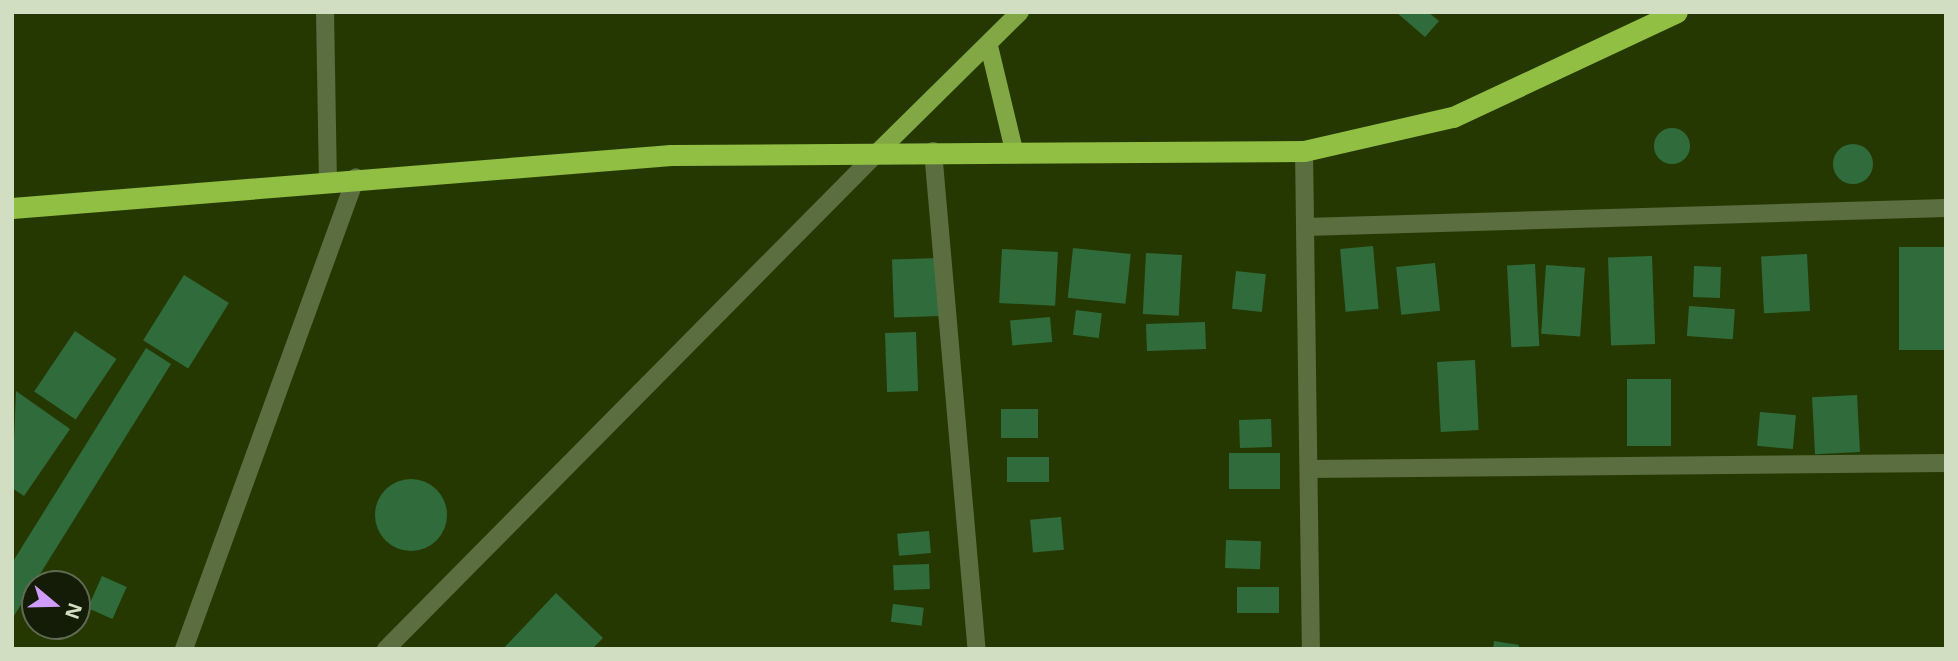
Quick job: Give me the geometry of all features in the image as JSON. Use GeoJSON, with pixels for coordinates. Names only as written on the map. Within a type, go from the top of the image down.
{"type":"FeatureCollection","features":[{"type":"Feature","properties":{"kind":"highway"},"geometry":{"type":"LineString","coordinates":[[12,208],[328,178],[671,155],[879,150],[1304,151],[1453,117],[1677,12]]}},
{"type":"Feature","properties":{"kind":"main road"},"geometry":{"type":"LineString","coordinates":[[879,150],[989,46],[1020,12]]}},
{"type":"Feature","properties":{"kind":"main road"},"geometry":{"type":"LineString","coordinates":[[989,46],[1014,150]]}},
{"type":"Feature","properties":{"kind":"street"},"geometry":{"type":"LineString","coordinates":[[325,12],[328,178]]}},
{"type":"Feature","properties":{"kind":"street"},"geometry":{"type":"LineString","coordinates":[[386,649],[879,150]]}},
{"type":"Feature","properties":{"kind":"street"},"geometry":{"type":"LineString","coordinates":[[933,151],[977,649]]}},
{"type":"Feature","properties":{"kind":"street"},"geometry":{"type":"LineString","coordinates":[[1304,151],[1311,649]]}},
{"type":"Feature","properties":{"kind":"street"},"geometry":{"type":"LineString","coordinates":[[184,649],[356,177]]}},
{"type":"Feature","properties":{"kind":"street"},"geometry":{"type":"LineString","coordinates":[[1306,227],[1946,208]]}},
{"type":"Feature","properties":{"kind":"street"},"geometry":{"type":"LineString","coordinates":[[1309,469],[1946,463]]}},
{"type":"Feature","properties":{"kind":"building"},"geometry":{"type":"Polygon","coordinates":[[[1396,12],[1428,12],[1439,21],[1425,37],[1396,12]]]}},
{"type":"Feature","properties":{"kind":"building"},"geometry":{"type":"Polygon","coordinates":[[[1672,128],[1685,133],[1690,146],[1685,159],[1672,164],[1659,159],[1654,146],[1659,133],[1672,128]]]}},
{"type":"Feature","properties":{"kind":"building"},"geometry":{"type":"Polygon","coordinates":[[[1853,144],[1867,150],[1873,164],[1867,178],[1853,184],[1839,178],[1833,164],[1839,150],[1853,144]]]}},
{"type":"Feature","properties":{"kind":"building"},"geometry":{"type":"Polygon","coordinates":[[[1373,246],[1378,309],[1346,312],[1340,249],[1373,246]]]}},
{"type":"Feature","properties":{"kind":"building"},"geometry":{"type":"Polygon","coordinates":[[[1899,247],[1946,247],[1946,350],[1899,350],[1899,247]]]}},
{"type":"Feature","properties":{"kind":"building"},"geometry":{"type":"Polygon","coordinates":[[[1073,248],[1131,254],[1125,304],[1068,298],[1073,248]]]}},
{"type":"Feature","properties":{"kind":"building"},"geometry":{"type":"Polygon","coordinates":[[[1002,249],[1058,252],[1055,306],[999,303],[1002,249]]]}},
{"type":"Feature","properties":{"kind":"building"},"geometry":{"type":"Polygon","coordinates":[[[1146,253],[1182,255],[1179,316],[1143,314],[1146,253]]]}},
{"type":"Feature","properties":{"kind":"building"},"geometry":{"type":"Polygon","coordinates":[[[1807,254],[1810,311],[1764,313],[1761,256],[1807,254]]]}},
{"type":"Feature","properties":{"kind":"building"},"geometry":{"type":"Polygon","coordinates":[[[1652,256],[1655,344],[1611,345],[1608,258],[1652,256]]]}},
{"type":"Feature","properties":{"kind":"building"},"geometry":{"type":"Polygon","coordinates":[[[938,258],[940,316],[894,318],[892,260],[938,258]]]}},
{"type":"Feature","properties":{"kind":"building"},"geometry":{"type":"Polygon","coordinates":[[[1435,263],[1440,311],[1401,315],[1396,267],[1435,263]]]}},
{"type":"Feature","properties":{"kind":"building"},"geometry":{"type":"Polygon","coordinates":[[[1535,264],[1539,346],[1511,347],[1507,265],[1535,264]]]}},
{"type":"Feature","properties":{"kind":"building"},"geometry":{"type":"Polygon","coordinates":[[[1546,265],[1585,268],[1580,337],[1541,334],[1546,265]]]}},
{"type":"Feature","properties":{"kind":"building"},"geometry":{"type":"Polygon","coordinates":[[[1694,266],[1721,267],[1720,298],[1693,297],[1694,266]]]}},
{"type":"Feature","properties":{"kind":"building"},"geometry":{"type":"Polygon","coordinates":[[[1236,271],[1266,274],[1262,312],[1232,309],[1236,271]]]}},
{"type":"Feature","properties":{"kind":"building"},"geometry":{"type":"Polygon","coordinates":[[[184,275],[229,303],[188,368],[143,340],[184,275]]]}},
{"type":"Feature","properties":{"kind":"building"},"geometry":{"type":"Polygon","coordinates":[[[1689,306],[1735,309],[1733,339],[1687,336],[1689,306]]]}},
{"type":"Feature","properties":{"kind":"building"},"geometry":{"type":"Polygon","coordinates":[[[1076,310],[1102,313],[1099,338],[1073,335],[1076,310]]]}},
{"type":"Feature","properties":{"kind":"building"},"geometry":{"type":"Polygon","coordinates":[[[1050,317],[1052,342],[1012,345],[1010,320],[1050,317]]]}},
{"type":"Feature","properties":{"kind":"building"},"geometry":{"type":"Polygon","coordinates":[[[1205,322],[1206,349],[1147,351],[1146,324],[1205,322]]]}},
{"type":"Feature","properties":{"kind":"building"},"geometry":{"type":"Polygon","coordinates":[[[75,331],[116,359],[76,419],[34,392],[75,331]]]}},
{"type":"Feature","properties":{"kind":"building"},"geometry":{"type":"Polygon","coordinates":[[[916,332],[918,391],[887,392],[885,333],[916,332]]]}},
{"type":"Feature","properties":{"kind":"building"},"geometry":{"type":"Polygon","coordinates":[[[146,348],[171,364],[43,570],[21,570],[21,605],[12,619],[12,563],[146,348]]]}},
{"type":"Feature","properties":{"kind":"building"},"geometry":{"type":"Polygon","coordinates":[[[1475,360],[1479,430],[1441,432],[1437,362],[1475,360]]]}},
{"type":"Feature","properties":{"kind":"building"},"geometry":{"type":"Polygon","coordinates":[[[1627,379],[1671,379],[1671,446],[1627,446],[1627,379]]]}},
{"type":"Feature","properties":{"kind":"building"},"geometry":{"type":"Polygon","coordinates":[[[16,391],[70,429],[24,496],[12,488],[16,391]]]}},
{"type":"Feature","properties":{"kind":"building"},"geometry":{"type":"Polygon","coordinates":[[[1857,395],[1860,452],[1815,454],[1812,397],[1857,395]]]}},
{"type":"Feature","properties":{"kind":"building"},"geometry":{"type":"Polygon","coordinates":[[[1001,409],[1038,409],[1038,438],[1001,438],[1001,409]]]}},
{"type":"Feature","properties":{"kind":"building"},"geometry":{"type":"Polygon","coordinates":[[[1760,412],[1796,415],[1793,449],[1757,446],[1760,412]]]}},
{"type":"Feature","properties":{"kind":"building"},"geometry":{"type":"Polygon","coordinates":[[[1271,419],[1272,447],[1240,448],[1239,420],[1271,419]]]}},
{"type":"Feature","properties":{"kind":"building"},"geometry":{"type":"Polygon","coordinates":[[[1229,453],[1280,453],[1280,489],[1229,489],[1229,453]]]}},
{"type":"Feature","properties":{"kind":"building"},"geometry":{"type":"Polygon","coordinates":[[[1007,457],[1049,457],[1049,482],[1007,482],[1007,457]]]}},
{"type":"Feature","properties":{"kind":"building"},"geometry":{"type":"Polygon","coordinates":[[[418,479],[437,489],[445,501],[445,529],[437,541],[425,549],[404,551],[385,541],[377,529],[375,508],[385,489],[397,481],[418,479]]]}},
{"type":"Feature","properties":{"kind":"building"},"geometry":{"type":"Polygon","coordinates":[[[1061,517],[1064,550],[1033,553],[1030,520],[1061,517]]]}},
{"type":"Feature","properties":{"kind":"building"},"geometry":{"type":"Polygon","coordinates":[[[929,531],[931,553],[899,556],[897,534],[929,531]]]}},
{"type":"Feature","properties":{"kind":"building"},"geometry":{"type":"Polygon","coordinates":[[[1226,540],[1261,541],[1260,569],[1225,568],[1226,540]]]}},
{"type":"Feature","properties":{"kind":"building"},"geometry":{"type":"Polygon","coordinates":[[[929,564],[930,589],[894,590],[893,565],[929,564]]]}},
{"type":"Feature","properties":{"kind":"building"},"geometry":{"type":"Polygon","coordinates":[[[102,576],[127,587],[112,619],[91,609],[91,601],[102,576]]]}},
{"type":"Feature","properties":{"kind":"building"},"geometry":{"type":"Polygon","coordinates":[[[1237,587],[1279,587],[1279,613],[1237,613],[1237,587]]]}},
{"type":"Feature","properties":{"kind":"building"},"geometry":{"type":"Polygon","coordinates":[[[556,593],[603,638],[592,649],[503,649],[556,593]]]}},
{"type":"Feature","properties":{"kind":"building"},"geometry":{"type":"Polygon","coordinates":[[[893,604],[924,608],[922,626],[891,622],[893,604]]]}},
{"type":"Feature","properties":{"kind":"building"},"geometry":{"type":"Polygon","coordinates":[[[1494,641],[1519,645],[1518,649],[1493,649],[1494,641]]]}}]}
